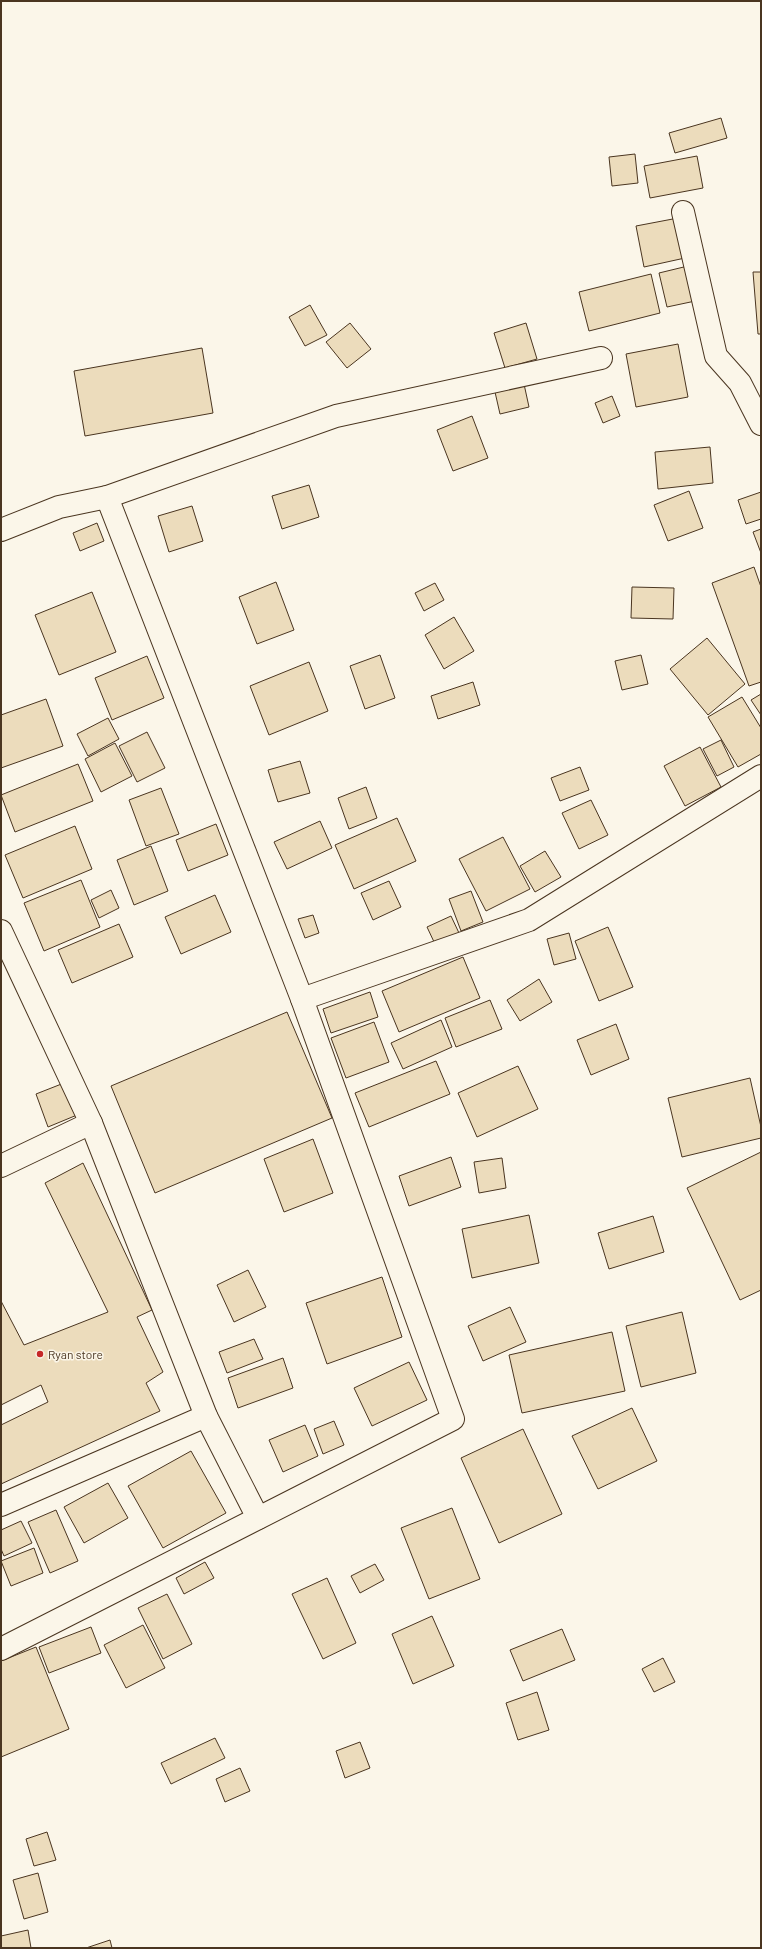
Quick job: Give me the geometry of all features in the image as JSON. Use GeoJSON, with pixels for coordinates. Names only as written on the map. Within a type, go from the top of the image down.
{"type":"FeatureCollection","features":[{"type":"Feature","properties":{"kind":"street"},"geometry":{"type":"LineString","coordinates":[[682,212],[716,356],[740,383],[761,424]]}},
{"type":"Feature","properties":{"kind":"street"},"geometry":{"type":"LineString","coordinates":[[2,526],[59,507],[107,497],[336,416],[601,358]]}},
{"type":"Feature","properties":{"kind":"street"},"geometry":{"type":"LineString","coordinates":[[1,1649],[453,1419],[302,999],[107,497]]}},
{"type":"Feature","properties":{"kind":"street"},"geometry":{"type":"LineString","coordinates":[[302,999],[529,920],[761,776]]}},
{"type":"Feature","properties":{"kind":"street"},"geometry":{"type":"LineString","coordinates":[[1,931],[91,1123],[206,1416],[258,1518]]}},
{"type":"Feature","properties":{"kind":"street"},"geometry":{"type":"LineString","coordinates":[[1,1166],[91,1123]]}},
{"type":"Feature","properties":{"kind":"street"},"geometry":{"type":"LineString","coordinates":[[1,1505],[206,1416]]}},
{"type":"Feature","properties":{"kind":"building"},"geometry":{"type":"Polygon","coordinates":[[[721,118],[727,138],[675,153],[669,133],[721,118]]]}},
{"type":"Feature","properties":{"kind":"building"},"geometry":{"type":"Polygon","coordinates":[[[635,154],[638,183],[612,186],[609,157],[635,154]]]}},
{"type":"Feature","properties":{"kind":"building"},"geometry":{"type":"Polygon","coordinates":[[[697,156],[703,188],[650,198],[644,166],[697,156]]]}},
{"type":"Feature","properties":{"kind":"building"},"geometry":{"type":"Polygon","coordinates":[[[678,218],[685,258],[644,267],[636,226],[678,218]]]}},
{"type":"Feature","properties":{"kind":"building"},"geometry":{"type":"Polygon","coordinates":[[[692,265],[700,300],[667,307],[659,273],[692,265]]]}},
{"type":"Feature","properties":{"kind":"building"},"geometry":{"type":"Polygon","coordinates":[[[753,272],[761,272],[761,334],[758,334],[753,272]]]}},
{"type":"Feature","properties":{"kind":"building"},"geometry":{"type":"Polygon","coordinates":[[[651,274],[660,313],[589,331],[579,292],[651,274]]]}},
{"type":"Feature","properties":{"kind":"building"},"geometry":{"type":"Polygon","coordinates":[[[310,305],[327,335],[305,346],[289,317],[310,305]]]}},
{"type":"Feature","properties":{"kind":"building"},"geometry":{"type":"Polygon","coordinates":[[[350,323],[371,349],[347,368],[326,342],[350,323]]]}},
{"type":"Feature","properties":{"kind":"building"},"geometry":{"type":"Polygon","coordinates":[[[526,323],[537,359],[505,368],[494,333],[526,323]]]}},
{"type":"Feature","properties":{"kind":"building"},"geometry":{"type":"Polygon","coordinates":[[[678,344],[688,397],[636,407],[626,354],[678,344]]]}},
{"type":"Feature","properties":{"kind":"building"},"geometry":{"type":"Polygon","coordinates":[[[202,348],[213,413],[85,436],[74,371],[202,348]]]}},
{"type":"Feature","properties":{"kind":"building"},"geometry":{"type":"Polygon","coordinates":[[[524,384],[529,407],[500,414],[495,392],[524,384]]]}},
{"type":"Feature","properties":{"kind":"building"},"geometry":{"type":"Polygon","coordinates":[[[612,396],[620,416],[603,423],[595,403],[612,396]]]}},
{"type":"Feature","properties":{"kind":"building"},"geometry":{"type":"Polygon","coordinates":[[[472,416],[488,458],[453,471],[437,430],[472,416]]]}},
{"type":"Feature","properties":{"kind":"building"},"geometry":{"type":"Polygon","coordinates":[[[710,447],[713,483],[658,489],[655,452],[710,447]]]}},
{"type":"Feature","properties":{"kind":"building"},"geometry":{"type":"Polygon","coordinates":[[[309,485],[319,517],[282,529],[272,496],[309,485]]]}},
{"type":"Feature","properties":{"kind":"building"},"geometry":{"type":"Polygon","coordinates":[[[689,491],[703,528],[668,541],[654,505],[689,491]]]}},
{"type":"Feature","properties":{"kind":"building"},"geometry":{"type":"Polygon","coordinates":[[[761,492],[761,519],[746,524],[738,500],[761,492]]]}},
{"type":"Feature","properties":{"kind":"building"},"geometry":{"type":"Polygon","coordinates":[[[192,506],[203,541],[169,552],[158,516],[192,506]]]}},
{"type":"Feature","properties":{"kind":"building"},"geometry":{"type":"Polygon","coordinates":[[[97,523],[104,541],[80,551],[73,533],[97,523]]]}},
{"type":"Feature","properties":{"kind":"building"},"geometry":{"type":"Polygon","coordinates":[[[761,529],[761,553],[753,532],[761,529]]]}},
{"type":"Feature","properties":{"kind":"building"},"geometry":{"type":"Polygon","coordinates":[[[754,567],[761,587],[761,682],[749,686],[712,583],[754,567]]]}},
{"type":"Feature","properties":{"kind":"building"},"geometry":{"type":"Polygon","coordinates":[[[276,582],[294,630],[257,644],[239,597],[276,582]]]}},
{"type":"Feature","properties":{"kind":"building"},"geometry":{"type":"Polygon","coordinates":[[[435,583],[444,600],[424,611],[415,593],[435,583]]]}},
{"type":"Feature","properties":{"kind":"building"},"geometry":{"type":"Polygon","coordinates":[[[632,587],[674,588],[673,619],[631,618],[632,587]]]}},
{"type":"Feature","properties":{"kind":"building"},"geometry":{"type":"Polygon","coordinates":[[[92,592],[116,652],[59,675],[35,615],[92,592]]]}},
{"type":"Feature","properties":{"kind":"building"},"geometry":{"type":"Polygon","coordinates":[[[454,617],[474,651],[444,669],[425,635],[454,617]]]}},
{"type":"Feature","properties":{"kind":"building"},"geometry":{"type":"Polygon","coordinates":[[[707,638],[745,684],[708,715],[670,669],[707,638]]]}},
{"type":"Feature","properties":{"kind":"building"},"geometry":{"type":"Polygon","coordinates":[[[380,655],[395,698],[365,709],[350,666],[380,655]]]}},
{"type":"Feature","properties":{"kind":"building"},"geometry":{"type":"Polygon","coordinates":[[[641,655],[648,684],[622,690],[615,661],[641,655]]]}},
{"type":"Feature","properties":{"kind":"building"},"geometry":{"type":"Polygon","coordinates":[[[147,656],[164,698],[112,720],[95,678],[147,656]]]}},
{"type":"Feature","properties":{"kind":"building"},"geometry":{"type":"Polygon","coordinates":[[[309,662],[328,711],[269,735],[250,686],[309,662]]]}},
{"type":"Feature","properties":{"kind":"building"},"geometry":{"type":"Polygon","coordinates":[[[473,682],[480,705],[438,719],[431,696],[473,682]]]}},
{"type":"Feature","properties":{"kind":"building"},"geometry":{"type":"Polygon","coordinates":[[[761,694],[761,715],[751,700],[761,694]]]}},
{"type":"Feature","properties":{"kind":"building"},"geometry":{"type":"Polygon","coordinates":[[[742,697],[761,728],[761,754],[738,767],[708,717],[742,697]]]}},
{"type":"Feature","properties":{"kind":"building"},"geometry":{"type":"Polygon","coordinates":[[[46,699],[63,746],[1,768],[1,715],[46,699]]]}},
{"type":"Feature","properties":{"kind":"building"},"geometry":{"type":"Polygon","coordinates":[[[108,718],[119,739],[88,756],[77,734],[108,718]]]}},
{"type":"Feature","properties":{"kind":"building"},"geometry":{"type":"Polygon","coordinates":[[[147,732],[165,768],[137,782],[119,746],[147,732]]]}},
{"type":"Feature","properties":{"kind":"building"},"geometry":{"type":"Polygon","coordinates":[[[721,740],[734,767],[717,776],[703,749],[721,740]]]}},
{"type":"Feature","properties":{"kind":"building"},"geometry":{"type":"Polygon","coordinates":[[[115,743],[132,776],[101,792],[85,759],[115,743]]]}},
{"type":"Feature","properties":{"kind":"building"},"geometry":{"type":"Polygon","coordinates":[[[700,747],[721,787],[685,806],[664,766],[700,747]]]}},
{"type":"Feature","properties":{"kind":"building"},"geometry":{"type":"Polygon","coordinates":[[[300,761],[310,793],[278,802],[268,770],[300,761]]]}},
{"type":"Feature","properties":{"kind":"building"},"geometry":{"type":"Polygon","coordinates":[[[78,764],[93,801],[15,832],[1,795],[78,764]]]}},
{"type":"Feature","properties":{"kind":"building"},"geometry":{"type":"Polygon","coordinates":[[[580,767],[589,790],[560,801],[551,778],[580,767]]]}},
{"type":"Feature","properties":{"kind":"building"},"geometry":{"type":"Polygon","coordinates":[[[366,787],[377,818],[349,829],[338,798],[366,787]]]}},
{"type":"Feature","properties":{"kind":"building"},"geometry":{"type":"Polygon","coordinates":[[[161,788],[179,834],[146,846],[129,800],[161,788]]]}},
{"type":"Feature","properties":{"kind":"building"},"geometry":{"type":"Polygon","coordinates":[[[591,800],[608,835],[579,849],[562,813],[591,800]]]}},
{"type":"Feature","properties":{"kind":"building"},"geometry":{"type":"Polygon","coordinates":[[[397,818],[416,861],[354,889],[335,845],[397,818]]]}},
{"type":"Feature","properties":{"kind":"building"},"geometry":{"type":"Polygon","coordinates":[[[320,821],[332,848],[287,869],[274,842],[320,821]]]}},
{"type":"Feature","properties":{"kind":"building"},"geometry":{"type":"Polygon","coordinates":[[[216,824],[228,855],[188,871],[176,840],[216,824]]]}},
{"type":"Feature","properties":{"kind":"building"},"geometry":{"type":"Polygon","coordinates":[[[75,826],[92,869],[23,898],[5,855],[75,826]]]}},
{"type":"Feature","properties":{"kind":"building"},"geometry":{"type":"Polygon","coordinates":[[[503,837],[530,889],[486,911],[459,859],[503,837]]]}},
{"type":"Feature","properties":{"kind":"building"},"geometry":{"type":"Polygon","coordinates":[[[151,846],[168,891],[134,905],[117,860],[151,846]]]}},
{"type":"Feature","properties":{"kind":"building"},"geometry":{"type":"Polygon","coordinates":[[[545,851],[561,877],[535,892],[520,866],[545,851]]]}},
{"type":"Feature","properties":{"kind":"building"},"geometry":{"type":"Polygon","coordinates":[[[81,880],[100,927],[44,951],[24,903],[81,880]]]}},
{"type":"Feature","properties":{"kind":"building"},"geometry":{"type":"Polygon","coordinates":[[[389,881],[401,907],[373,920],[361,893],[389,881]]]}},
{"type":"Feature","properties":{"kind":"building"},"geometry":{"type":"Polygon","coordinates":[[[111,890],[119,908],[99,918],[91,900],[111,890]]]}},
{"type":"Feature","properties":{"kind":"building"},"geometry":{"type":"Polygon","coordinates":[[[471,891],[483,922],[461,931],[449,899],[471,891]]]}},
{"type":"Feature","properties":{"kind":"building"},"geometry":{"type":"Polygon","coordinates":[[[215,895],[231,932],[181,954],[165,917],[215,895]]]}},
{"type":"Feature","properties":{"kind":"building"},"geometry":{"type":"Polygon","coordinates":[[[313,915],[319,933],[305,938],[298,919],[313,915]]]}},
{"type":"Feature","properties":{"kind":"building"},"geometry":{"type":"Polygon","coordinates":[[[451,916],[459,933],[435,944],[427,927],[451,916]]]}},
{"type":"Feature","properties":{"kind":"building"},"geometry":{"type":"Polygon","coordinates":[[[119,924],[133,957],[72,983],[58,950],[119,924]]]}},
{"type":"Feature","properties":{"kind":"building"},"geometry":{"type":"Polygon","coordinates":[[[608,927],[633,987],[599,1001],[575,941],[608,927]]]}},
{"type":"Feature","properties":{"kind":"building"},"geometry":{"type":"Polygon","coordinates":[[[569,933],[576,959],[554,965],[547,939],[569,933]]]}},
{"type":"Feature","properties":{"kind":"building"},"geometry":{"type":"Polygon","coordinates":[[[463,957],[480,998],[399,1032],[382,991],[463,957]]]}},
{"type":"Feature","properties":{"kind":"building"},"geometry":{"type":"Polygon","coordinates":[[[539,979],[552,1002],[520,1021],[507,1000],[539,979]]]}},
{"type":"Feature","properties":{"kind":"building"},"geometry":{"type":"Polygon","coordinates":[[[370,992],[378,1017],[331,1033],[323,1009],[370,992]]]}},
{"type":"Feature","properties":{"kind":"building"},"geometry":{"type":"Polygon","coordinates":[[[490,1000],[502,1029],[456,1047],[445,1018],[490,1000]]]}},
{"type":"Feature","properties":{"kind":"building"},"geometry":{"type":"Polygon","coordinates":[[[287,1012],[332,1118],[155,1193],[111,1086],[287,1012]]]}},
{"type":"Feature","properties":{"kind":"building"},"geometry":{"type":"Polygon","coordinates":[[[441,1020],[452,1047],[403,1069],[391,1043],[441,1020]]]}},
{"type":"Feature","properties":{"kind":"building"},"geometry":{"type":"Polygon","coordinates":[[[374,1022],[389,1062],[346,1078],[331,1038],[374,1022]]]}},
{"type":"Feature","properties":{"kind":"building"},"geometry":{"type":"Polygon","coordinates":[[[616,1024],[629,1059],[591,1075],[577,1040],[616,1024]]]}},
{"type":"Feature","properties":{"kind":"building"},"geometry":{"type":"Polygon","coordinates":[[[436,1061],[450,1094],[369,1127],[355,1093],[436,1061]]]}},
{"type":"Feature","properties":{"kind":"building"},"geometry":{"type":"Polygon","coordinates":[[[518,1066],[538,1109],[477,1137],[458,1093],[518,1066]]]}},
{"type":"Feature","properties":{"kind":"building"},"geometry":{"type":"Polygon","coordinates":[[[750,1078],[761,1127],[761,1138],[682,1157],[668,1098],[750,1078]]]}},
{"type":"Feature","properties":{"kind":"building"},"geometry":{"type":"Polygon","coordinates":[[[64,1083],[77,1115],[48,1127],[36,1094],[64,1083]]]}},
{"type":"Feature","properties":{"kind":"building"},"geometry":{"type":"Polygon","coordinates":[[[313,1139],[333,1193],[284,1212],[264,1159],[313,1139]]]}},
{"type":"Feature","properties":{"kind":"building"},"geometry":{"type":"Polygon","coordinates":[[[761,1152],[761,1290],[740,1300],[687,1188],[761,1152]]]}},
{"type":"Feature","properties":{"kind":"building"},"geometry":{"type":"Polygon","coordinates":[[[451,1157],[461,1187],[409,1206],[399,1176],[451,1157]]]}},
{"type":"Feature","properties":{"kind":"building"},"geometry":{"type":"Polygon","coordinates":[[[502,1158],[506,1188],[479,1193],[474,1162],[502,1158]]]}},
{"type":"Feature","properties":{"kind":"building"},"geometry":{"type":"Polygon","coordinates":[[[83,1163],[152,1310],[137,1317],[163,1372],[146,1383],[160,1411],[1,1484],[1,1425],[48,1402],[41,1385],[1,1405],[1,1301],[24,1345],[108,1312],[45,1183],[83,1163]]]}},
{"type":"Feature","properties":{"kind":"building"},"geometry":{"type":"Polygon","coordinates":[[[529,1215],[539,1263],[472,1278],[462,1229],[529,1215]]]}},
{"type":"Feature","properties":{"kind":"building"},"geometry":{"type":"Polygon","coordinates":[[[653,1216],[664,1252],[609,1269],[598,1233],[653,1216]]]}},
{"type":"Feature","properties":{"kind":"building"},"geometry":{"type":"Polygon","coordinates":[[[248,1270],[266,1307],[234,1322],[217,1285],[248,1270]]]}},
{"type":"Feature","properties":{"kind":"building"},"geometry":{"type":"Polygon","coordinates":[[[382,1277],[402,1337],[327,1364],[306,1303],[382,1277]]]}},
{"type":"Feature","properties":{"kind":"building"},"geometry":{"type":"Polygon","coordinates":[[[510,1307],[526,1342],[483,1361],[468,1326],[510,1307]]]}},
{"type":"Feature","properties":{"kind":"building"},"geometry":{"type":"Polygon","coordinates":[[[682,1312],[696,1373],[641,1387],[626,1326],[682,1312]]]}},
{"type":"Feature","properties":{"kind":"building"},"geometry":{"type":"Polygon","coordinates":[[[612,1332],[625,1391],[522,1413],[509,1355],[612,1332]]]}},
{"type":"Feature","properties":{"kind":"building"},"geometry":{"type":"Polygon","coordinates":[[[254,1339],[263,1359],[227,1373],[219,1352],[254,1339]]]}},
{"type":"Feature","properties":{"kind":"building"},"geometry":{"type":"Polygon","coordinates":[[[283,1358],[293,1388],[238,1408],[228,1378],[283,1358]]]}},
{"type":"Feature","properties":{"kind":"building"},"geometry":{"type":"Polygon","coordinates":[[[409,1362],[427,1400],[372,1426],[354,1388],[409,1362]]]}},
{"type":"Feature","properties":{"kind":"building"},"geometry":{"type":"Polygon","coordinates":[[[632,1408],[657,1461],[598,1489],[572,1436],[632,1408]]]}},
{"type":"Feature","properties":{"kind":"building"},"geometry":{"type":"Polygon","coordinates":[[[334,1421],[344,1445],[323,1454],[314,1429],[334,1421]]]}},
{"type":"Feature","properties":{"kind":"building"},"geometry":{"type":"Polygon","coordinates":[[[305,1425],[318,1456],[283,1472],[269,1440],[305,1425]]]}},
{"type":"Feature","properties":{"kind":"building"},"geometry":{"type":"Polygon","coordinates":[[[523,1429],[562,1514],[499,1543],[461,1458],[523,1429]]]}},
{"type":"Feature","properties":{"kind":"building"},"geometry":{"type":"Polygon","coordinates":[[[191,1451],[226,1513],[163,1548],[128,1486],[191,1451]]]}},
{"type":"Feature","properties":{"kind":"building"},"geometry":{"type":"Polygon","coordinates":[[[108,1483],[128,1518],[84,1543],[64,1507],[108,1483]]]}},
{"type":"Feature","properties":{"kind":"building"},"geometry":{"type":"Polygon","coordinates":[[[452,1508],[480,1579],[429,1599],[401,1528],[452,1508]]]}},
{"type":"Feature","properties":{"kind":"building"},"geometry":{"type":"Polygon","coordinates":[[[56,1510],[78,1561],[50,1573],[28,1522],[56,1510]]]}},
{"type":"Feature","properties":{"kind":"building"},"geometry":{"type":"Polygon","coordinates":[[[21,1521],[32,1543],[4,1556],[1,1549],[1,1530],[21,1521]]]}},
{"type":"Feature","properties":{"kind":"building"},"geometry":{"type":"Polygon","coordinates":[[[34,1548],[43,1573],[11,1586],[1,1561],[34,1548]]]}},
{"type":"Feature","properties":{"kind":"building"},"geometry":{"type":"Polygon","coordinates":[[[205,1562],[214,1578],[184,1594],[176,1578],[205,1562]]]}},
{"type":"Feature","properties":{"kind":"building"},"geometry":{"type":"Polygon","coordinates":[[[375,1564],[384,1580],[360,1593],[351,1576],[375,1564]]]}},
{"type":"Feature","properties":{"kind":"building"},"geometry":{"type":"Polygon","coordinates":[[[327,1578],[356,1643],[323,1659],[292,1594],[327,1578]]]}},
{"type":"Feature","properties":{"kind":"building"},"geometry":{"type":"Polygon","coordinates":[[[167,1594],[192,1644],[163,1659],[138,1608],[167,1594]]]}},
{"type":"Feature","properties":{"kind":"building"},"geometry":{"type":"Polygon","coordinates":[[[432,1616],[454,1666],[413,1684],[392,1634],[432,1616]]]}},
{"type":"Feature","properties":{"kind":"building"},"geometry":{"type":"Polygon","coordinates":[[[143,1625],[165,1668],[126,1688],[104,1645],[143,1625]]]}},
{"type":"Feature","properties":{"kind":"building"},"geometry":{"type":"Polygon","coordinates":[[[91,1627],[101,1653],[49,1673],[39,1647],[91,1627]]]}},
{"type":"Feature","properties":{"kind":"building"},"geometry":{"type":"Polygon","coordinates":[[[562,1629],[575,1660],[523,1681],[510,1650],[562,1629]]]}},
{"type":"Feature","properties":{"kind":"building"},"geometry":{"type":"Polygon","coordinates":[[[36,1647],[69,1729],[1,1757],[1,1661],[36,1647]]]}},
{"type":"Feature","properties":{"kind":"building"},"geometry":{"type":"Polygon","coordinates":[[[663,1658],[675,1682],[654,1692],[642,1669],[663,1658]]]}},
{"type":"Feature","properties":{"kind":"building"},"geometry":{"type":"Polygon","coordinates":[[[537,1692],[549,1730],[518,1740],[506,1703],[537,1692]]]}},
{"type":"Feature","properties":{"kind":"building"},"geometry":{"type":"Polygon","coordinates":[[[215,1738],[225,1758],[171,1784],[161,1763],[215,1738]]]}},
{"type":"Feature","properties":{"kind":"building"},"geometry":{"type":"Polygon","coordinates":[[[360,1742],[370,1768],[345,1778],[336,1751],[360,1742]]]}},
{"type":"Feature","properties":{"kind":"building"},"geometry":{"type":"Polygon","coordinates":[[[240,1768],[250,1791],[225,1802],[216,1779],[240,1768]]]}},
{"type":"Feature","properties":{"kind":"building"},"geometry":{"type":"Polygon","coordinates":[[[47,1832],[56,1860],[34,1866],[26,1839],[47,1832]]]}},
{"type":"Feature","properties":{"kind":"building"},"geometry":{"type":"Polygon","coordinates":[[[38,1873],[48,1912],[24,1919],[13,1880],[38,1873]]]}},
{"type":"Feature","properties":{"kind":"building"},"geometry":{"type":"Polygon","coordinates":[[[28,1930],[31,1948],[1,1948],[1,1936],[28,1930]]]}},
{"type":"Feature","properties":{"kind":"building"},"geometry":{"type":"Polygon","coordinates":[[[110,1940],[112,1948],[86,1948],[110,1940]]]}},
{"type":"Feature","properties":{"kind":"place","name":"Ryan store"},"geometry":{"type":"Point","coordinates":[40,1354]}}]}
